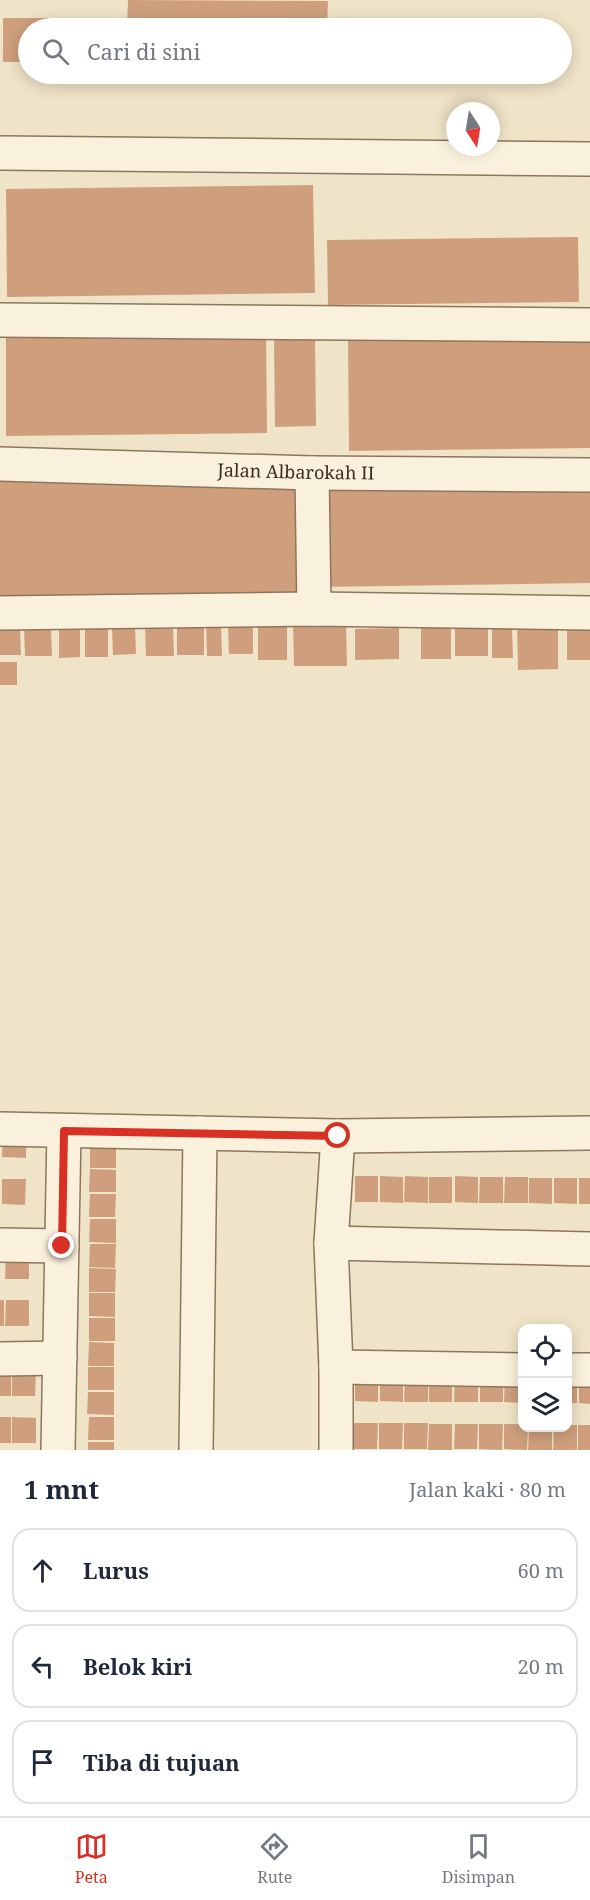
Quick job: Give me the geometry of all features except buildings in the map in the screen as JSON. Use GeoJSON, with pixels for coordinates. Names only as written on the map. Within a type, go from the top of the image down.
{"type":"FeatureCollection","features":[{"type":"Feature","properties":{"kind":"street"},"geometry":{"type":"LineString","coordinates":[[0,153],[590,159]]}},
{"type":"Feature","properties":{"kind":"street"},"geometry":{"type":"LineString","coordinates":[[0,320],[590,326]]}},
{"type":"Feature","properties":{"kind":"street","name":"Jalan Albarokah II"},"geometry":{"type":"LineString","coordinates":[[0,464],[312,473],[590,475]]}},
{"type":"Feature","properties":{"kind":"street"},"geometry":{"type":"LineString","coordinates":[[312,473],[314,609]]}},
{"type":"Feature","properties":{"kind":"street"},"geometry":{"type":"LineString","coordinates":[[0,613],[314,609],[590,613]]}},
{"type":"Feature","properties":{"kind":"street"},"geometry":{"type":"LineString","coordinates":[[0,1129],[338,1136],[590,1132]]}},
{"type":"Feature","properties":{"kind":"street"},"geometry":{"type":"LineString","coordinates":[[58,1450],[64,1131]]}},
{"type":"Feature","properties":{"kind":"street"},"geometry":{"type":"LineString","coordinates":[[196,1450],[200,1133]]}},
{"type":"Feature","properties":{"kind":"street"},"geometry":{"type":"LineString","coordinates":[[336,1450],[336,1367],[331,1243],[338,1136]]}},
{"type":"Feature","properties":{"kind":"street"},"geometry":{"type":"LineString","coordinates":[[331,1243],[590,1249]]}},
{"type":"Feature","properties":{"kind":"street"},"geometry":{"type":"LineString","coordinates":[[0,1245],[62,1246]]}},
{"type":"Feature","properties":{"kind":"street"},"geometry":{"type":"LineString","coordinates":[[0,1359],[60,1358]]}},
{"type":"Feature","properties":{"kind":"street"},"geometry":{"type":"LineString","coordinates":[[336,1367],[518,1370]]}},
{"type":"Feature","properties":{"kind":"street"},"geometry":{"type":"LineString","coordinates":[[572,1370],[590,1370]]}},
{"type":"Feature","properties":{"kind":"route"},"geometry":{"type":"LineString","coordinates":[[62,1246],[64,1131],[338,1136]]}}]}
